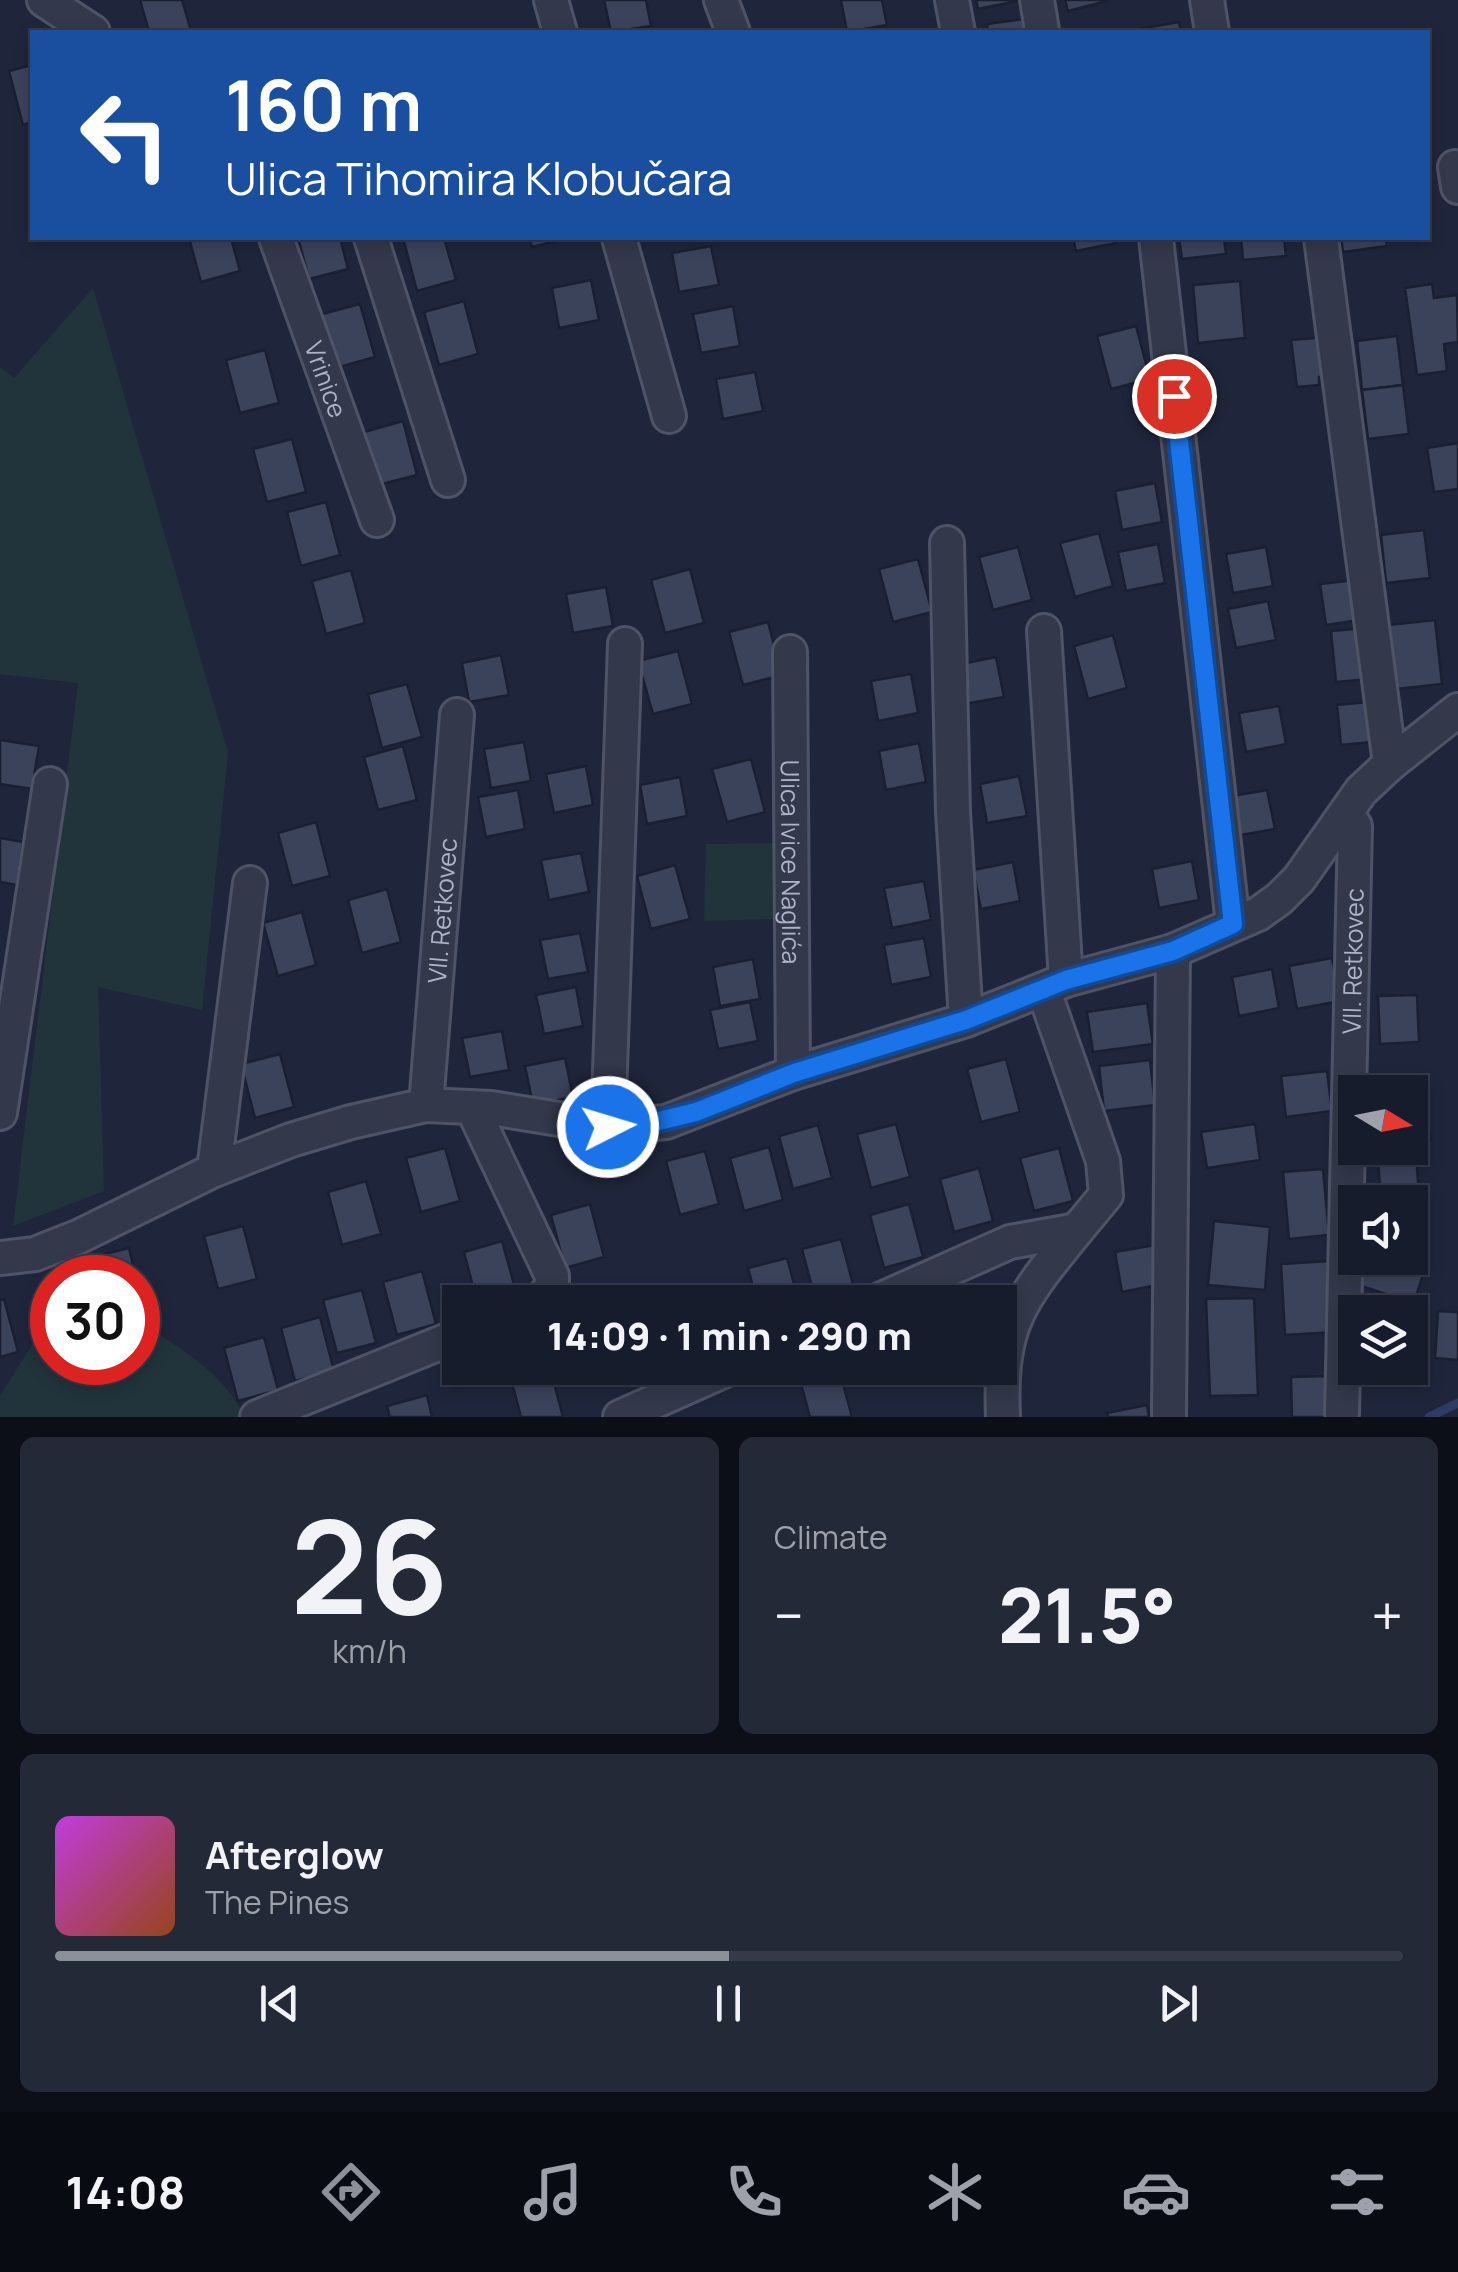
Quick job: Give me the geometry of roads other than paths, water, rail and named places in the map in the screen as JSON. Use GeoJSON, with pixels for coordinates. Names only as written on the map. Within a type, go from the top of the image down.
{"type":"FeatureCollection","features":[{"type":"Feature","properties":{"kind":"street"},"geometry":{"type":"LineString","coordinates":[[44,0],[90,30]]}},
{"type":"Feature","properties":{"kind":"street"},"geometry":{"type":"LineString","coordinates":[[551,0],[559,30]]}},
{"type":"Feature","properties":{"kind":"street"},"geometry":{"type":"LineString","coordinates":[[722,0],[732,30]]}},
{"type":"Feature","properties":{"kind":"street"},"geometry":{"type":"LineString","coordinates":[[952,0],[958,30]]}},
{"type":"Feature","properties":{"kind":"street"},"geometry":{"type":"LineString","coordinates":[[1208,0],[1212,30]]}},
{"type":"Feature","properties":{"kind":"street","name":"Vrinice"},"geometry":{"type":"LineString","coordinates":[[277,240],[377,520]]}},
{"type":"Feature","properties":{"kind":"street"},"geometry":{"type":"LineString","coordinates":[[372,240],[448,480]]}},
{"type":"Feature","properties":{"kind":"street"},"geometry":{"type":"LineString","coordinates":[[619,240],[670,416]]}},
{"type":"Feature","properties":{"kind":"street"},"geometry":{"type":"LineString","coordinates":[[1156,240],[1233,924]]}},
{"type":"Feature","properties":{"kind":"street"},"geometry":{"type":"LineString","coordinates":[[1320,240],[1390,764]]}},
{"type":"Feature","properties":{"kind":"street"},"geometry":{"type":"LineString","coordinates":[[947,543],[953,812],[966,1020]]}},
{"type":"Feature","properties":{"kind":"street"},"geometry":{"type":"LineString","coordinates":[[1003,1417],[1002,1370],[1008,1334],[1028,1292],[1106,1195],[1103,1161],[1055,986],[1044,631]]}},
{"type":"Feature","properties":{"kind":"street"},"geometry":{"type":"LineString","coordinates":[[608,1127],[625,644]]}},
{"type":"Feature","properties":{"kind":"street","name":"Ulica Ivice Naglića"},"geometry":{"type":"LineString","coordinates":[[790,652],[794,1073]]}},
{"type":"Feature","properties":{"kind":"street"},"geometry":{"type":"LineString","coordinates":[[0,1258],[35,1254],[214,1170],[351,1122],[426,1105],[472,1107],[608,1127],[666,1122],[794,1073],[1173,951],[1258,914],[1289,889],[1361,792],[1458,710]]}},
{"type":"Feature","properties":{"kind":"street","name":"VII. Retkovec"},"geometry":{"type":"LineString","coordinates":[[426,1105],[457,715]]}},
{"type":"Feature","properties":{"kind":"street"},"geometry":{"type":"LineString","coordinates":[[0,1113],[50,784]]}},
{"type":"Feature","properties":{"kind":"street","name":"VII. Retkovec"},"geometry":{"type":"LineString","coordinates":[[1342,1413],[1356,826],[1346,813]]}},
{"type":"Feature","properties":{"kind":"street"},"geometry":{"type":"LineString","coordinates":[[214,1170],[250,883]]}},
{"type":"Feature","properties":{"kind":"street"},"geometry":{"type":"LineString","coordinates":[[1170,1417],[1173,951]]}},
{"type":"Feature","properties":{"kind":"street"},"geometry":{"type":"LineString","coordinates":[[472,1107],[552,1276],[552,1285]]}},
{"type":"Feature","properties":{"kind":"street"},"geometry":{"type":"LineString","coordinates":[[914,1285],[1010,1242],[1077,1230]]}},
{"type":"Feature","properties":{"kind":"street"},"geometry":{"type":"LineString","coordinates":[[257,1417],[442,1342]]}},
{"type":"Feature","properties":{"kind":"street"},"geometry":{"type":"LineString","coordinates":[[620,1417],[692,1385]]}},
{"type":"Feature","properties":{"kind":"waterway"},"geometry":{"type":"LineString","coordinates":[[1429,1417],[1458,1403]]}}]}
